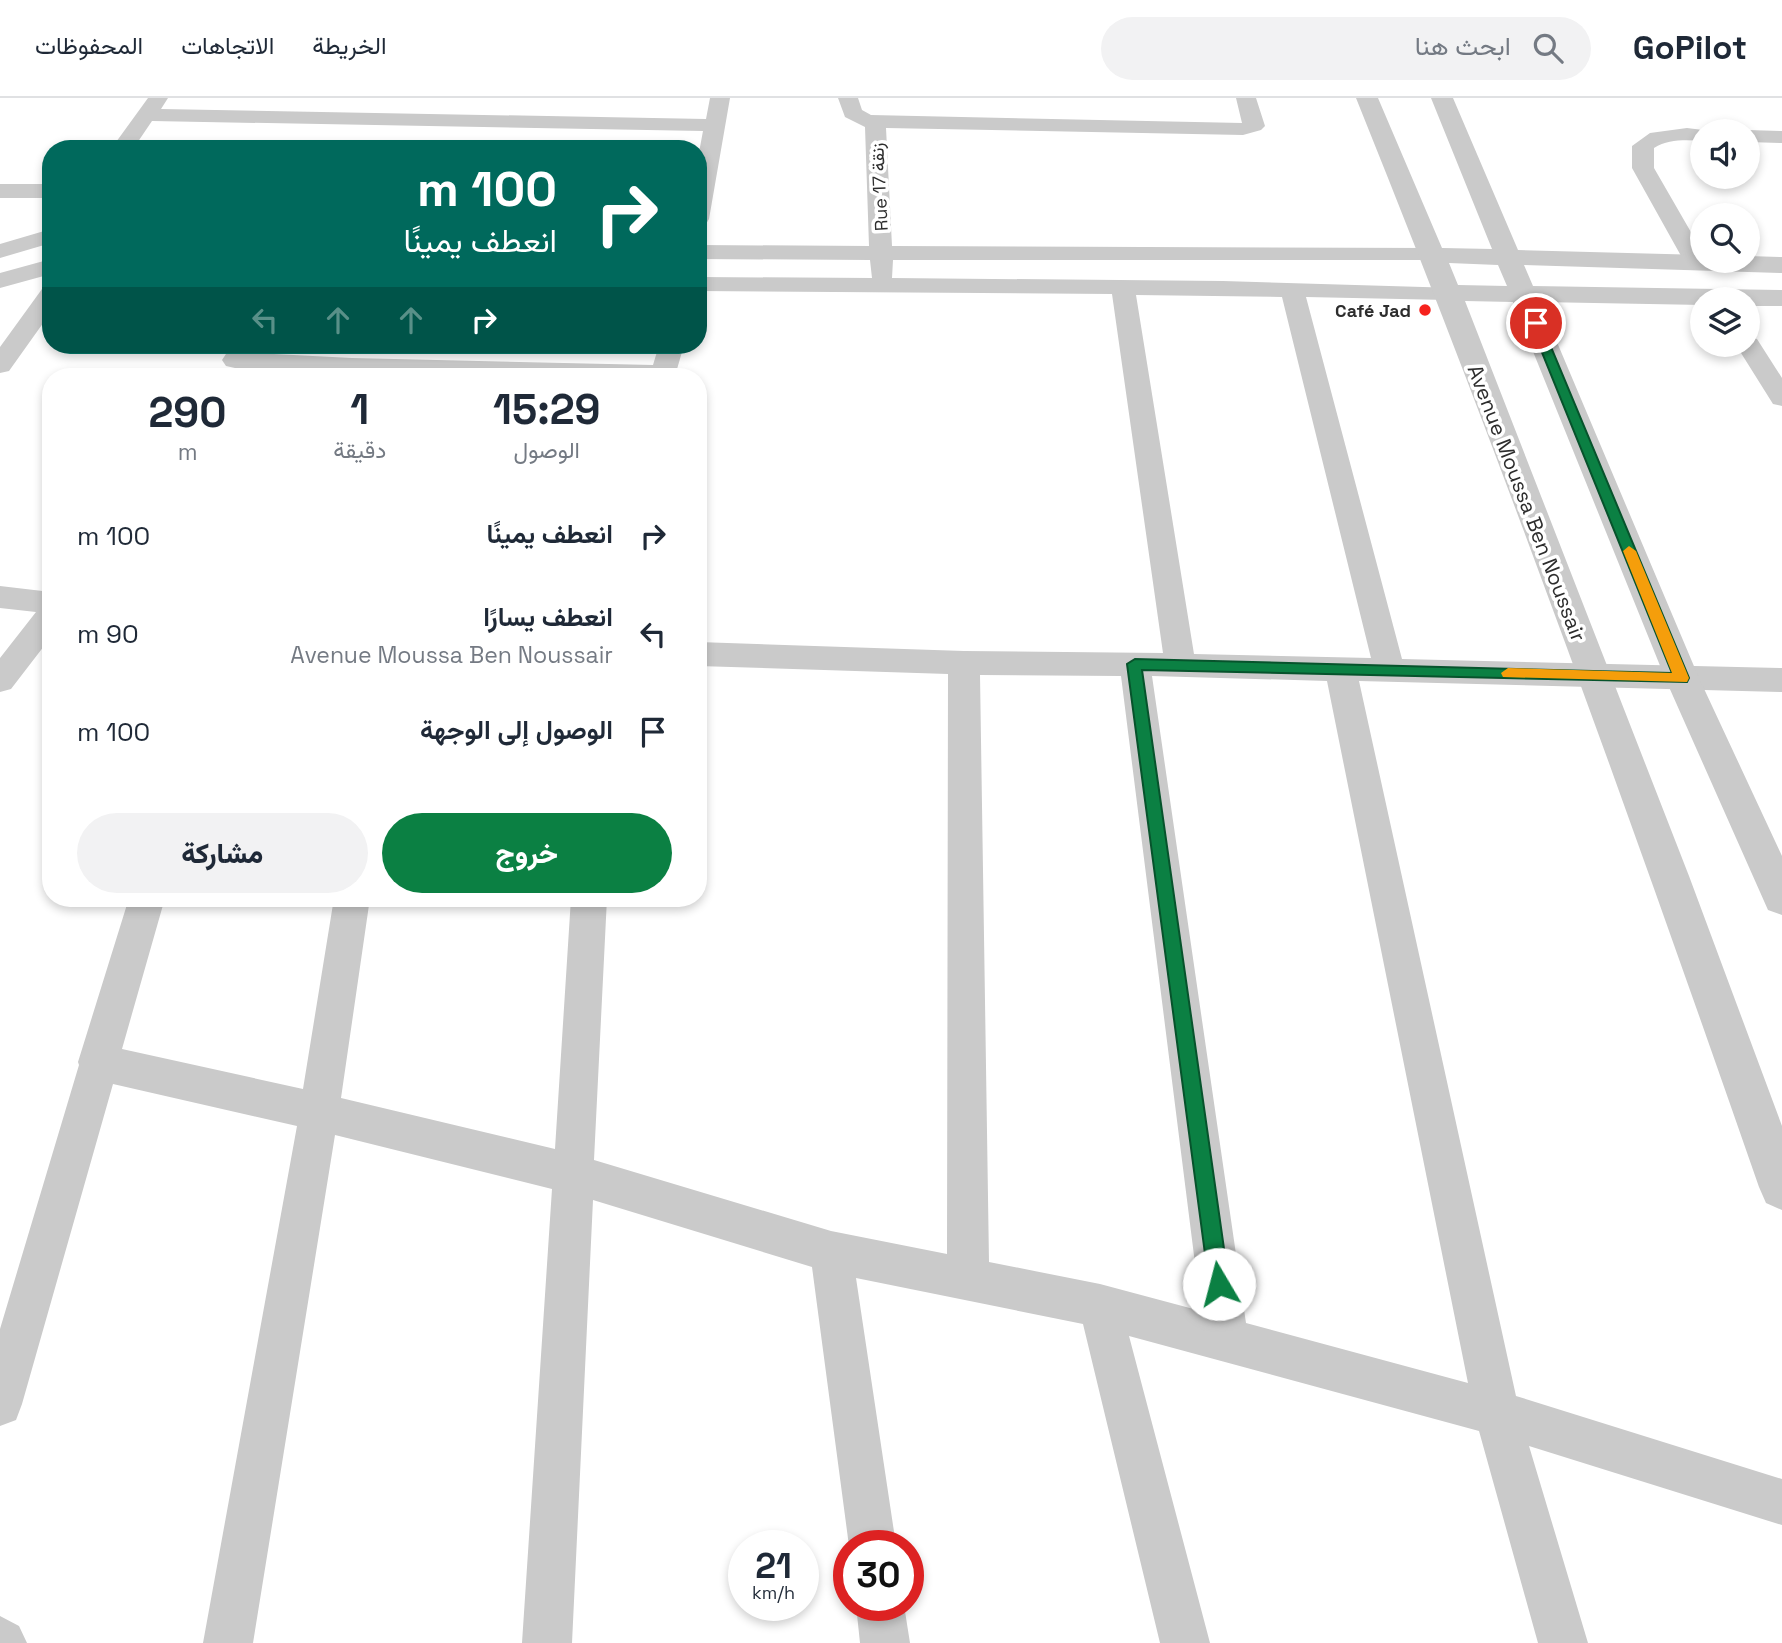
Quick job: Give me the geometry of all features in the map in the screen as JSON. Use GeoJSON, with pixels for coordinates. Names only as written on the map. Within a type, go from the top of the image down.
{"type":"FeatureCollection","features":[{"type":"Feature","properties":{"kind":"street"},"geometry":{"type":"LineString","coordinates":[[528,131],[540,98]]}},
{"type":"Feature","properties":{"kind":"street"},"geometry":{"type":"LineString","coordinates":[[707,169],[720,98]]}},
{"type":"Feature","properties":{"kind":"street","name":"Rue 17 زنقة"},"geometry":{"type":"LineString","coordinates":[[848,98],[852,113],[871,121],[882,254],[882,287]]}},
{"type":"Feature","properties":{"kind":"street"},"geometry":{"type":"LineString","coordinates":[[871,121],[1151,117],[1249,128],[1254,125],[1246,98]]}},
{"type":"Feature","properties":{"kind":"street","name":"Avenue Moussa Ben Noussair"},"geometry":{"type":"LineString","coordinates":[[1367,98],[1448,293],[1670,876],[1782,1187]]}},
{"type":"Feature","properties":{"kind":"street"},"geometry":{"type":"LineString","coordinates":[[1442,98],[1682,678],[1778,879]]}},
{"type":"Feature","properties":{"kind":"street"},"geometry":{"type":"LineString","coordinates":[[128,140],[152,107],[528,131],[715,125]]}},
{"type":"Feature","properties":{"kind":"street"},"geometry":{"type":"LineString","coordinates":[[1690,135],[1667,134],[1653,138],[1643,146],[1642,157],[1643,168],[1690,251]]}},
{"type":"Feature","properties":{"kind":"street"},"geometry":{"type":"LineString","coordinates":[[1760,136],[1782,136]]}},
{"type":"Feature","properties":{"kind":"street"},"geometry":{"type":"LineString","coordinates":[[0,191],[42,191]]}},
{"type":"Feature","properties":{"kind":"street"},"geometry":{"type":"LineString","coordinates":[[0,251],[42,239]]}},
{"type":"Feature","properties":{"kind":"street"},"geometry":{"type":"LineString","coordinates":[[707,252],[1432,255],[1690,263]]}},
{"type":"Feature","properties":{"kind":"street"},"geometry":{"type":"LineString","coordinates":[[1760,264],[1782,265]]}},
{"type":"Feature","properties":{"kind":"street"},"geometry":{"type":"LineString","coordinates":[[0,281],[42,269]]}},
{"type":"Feature","properties":{"kind":"street"},"geometry":{"type":"LineString","coordinates":[[707,284],[1292,290],[1690,299]]}},
{"type":"Feature","properties":{"kind":"street"},"geometry":{"type":"LineString","coordinates":[[1123,289],[1181,666]]}},
{"type":"Feature","properties":{"kind":"street"},"geometry":{"type":"LineString","coordinates":[[1292,290],[1390,671]]}},
{"type":"Feature","properties":{"kind":"street"},"geometry":{"type":"LineString","coordinates":[[1760,298],[1782,298]]}},
{"type":"Feature","properties":{"kind":"street"},"geometry":{"type":"LineString","coordinates":[[0,365],[42,307]]}},
{"type":"Feature","properties":{"kind":"street"},"geometry":{"type":"LineString","coordinates":[[1756,357],[1782,398]]}},
{"type":"Feature","properties":{"kind":"street"},"geometry":{"type":"LineString","coordinates":[[235,360],[318,368]]}},
{"type":"Feature","properties":{"kind":"street"},"geometry":{"type":"LineString","coordinates":[[0,597],[42,602]]}},
{"type":"Feature","properties":{"kind":"street"},"geometry":{"type":"LineString","coordinates":[[0,680],[42,626]]}},
{"type":"Feature","properties":{"kind":"street"},"geometry":{"type":"LineString","coordinates":[[707,654],[964,663],[1135,664],[1782,680]]}},
{"type":"Feature","properties":{"kind":"street"},"geometry":{"type":"LineString","coordinates":[[964,663],[968,1280]]}},
{"type":"Feature","properties":{"kind":"street"},"geometry":{"type":"LineString","coordinates":[[1135,664],[1226,1339]]}},
{"type":"Feature","properties":{"kind":"street"},"geometry":{"type":"LineString","coordinates":[[1341,671],[1497,1413],[1563,1643]]}},
{"type":"Feature","properties":{"kind":"street"},"geometry":{"type":"LineString","coordinates":[[0,1404],[97,1062],[144,907]]}},
{"type":"Feature","properties":{"kind":"street"},"geometry":{"type":"LineString","coordinates":[[229,1643],[320,1112],[351,907]]}},
{"type":"Feature","properties":{"kind":"street"},"geometry":{"type":"LineString","coordinates":[[547,1643],[589,907]]}},
{"type":"Feature","properties":{"kind":"street"},"geometry":{"type":"LineString","coordinates":[[97,1062],[320,1112],[574,1174],[831,1252],[1100,1306],[1497,1413],[1782,1502]]}},
{"type":"Feature","properties":{"kind":"street"},"geometry":{"type":"LineString","coordinates":[[831,1252],[870,1530]]}},
{"type":"Feature","properties":{"kind":"street"},"geometry":{"type":"LineString","coordinates":[[1100,1306],[1185,1643]]}},
{"type":"Feature","properties":{"kind":"street"},"geometry":{"type":"LineString","coordinates":[[882,1621],[885,1643]]}},
{"type":"Feature","properties":{"kind":"slow traffic"},"geometry":{"type":"LineString","coordinates":[[1508,673],[1682,678],[1629,551]]}},
{"type":"Feature","properties":{"kind":"place","name":"Café Jad"},"geometry":{"type":"Point","coordinates":[1425,310]}},
{"type":"Feature","properties":{"kind":"route"},"geometry":{"type":"LineString","coordinates":[[1219,1284],[1135,664],[1682,678],[1536,323]]}}]}
